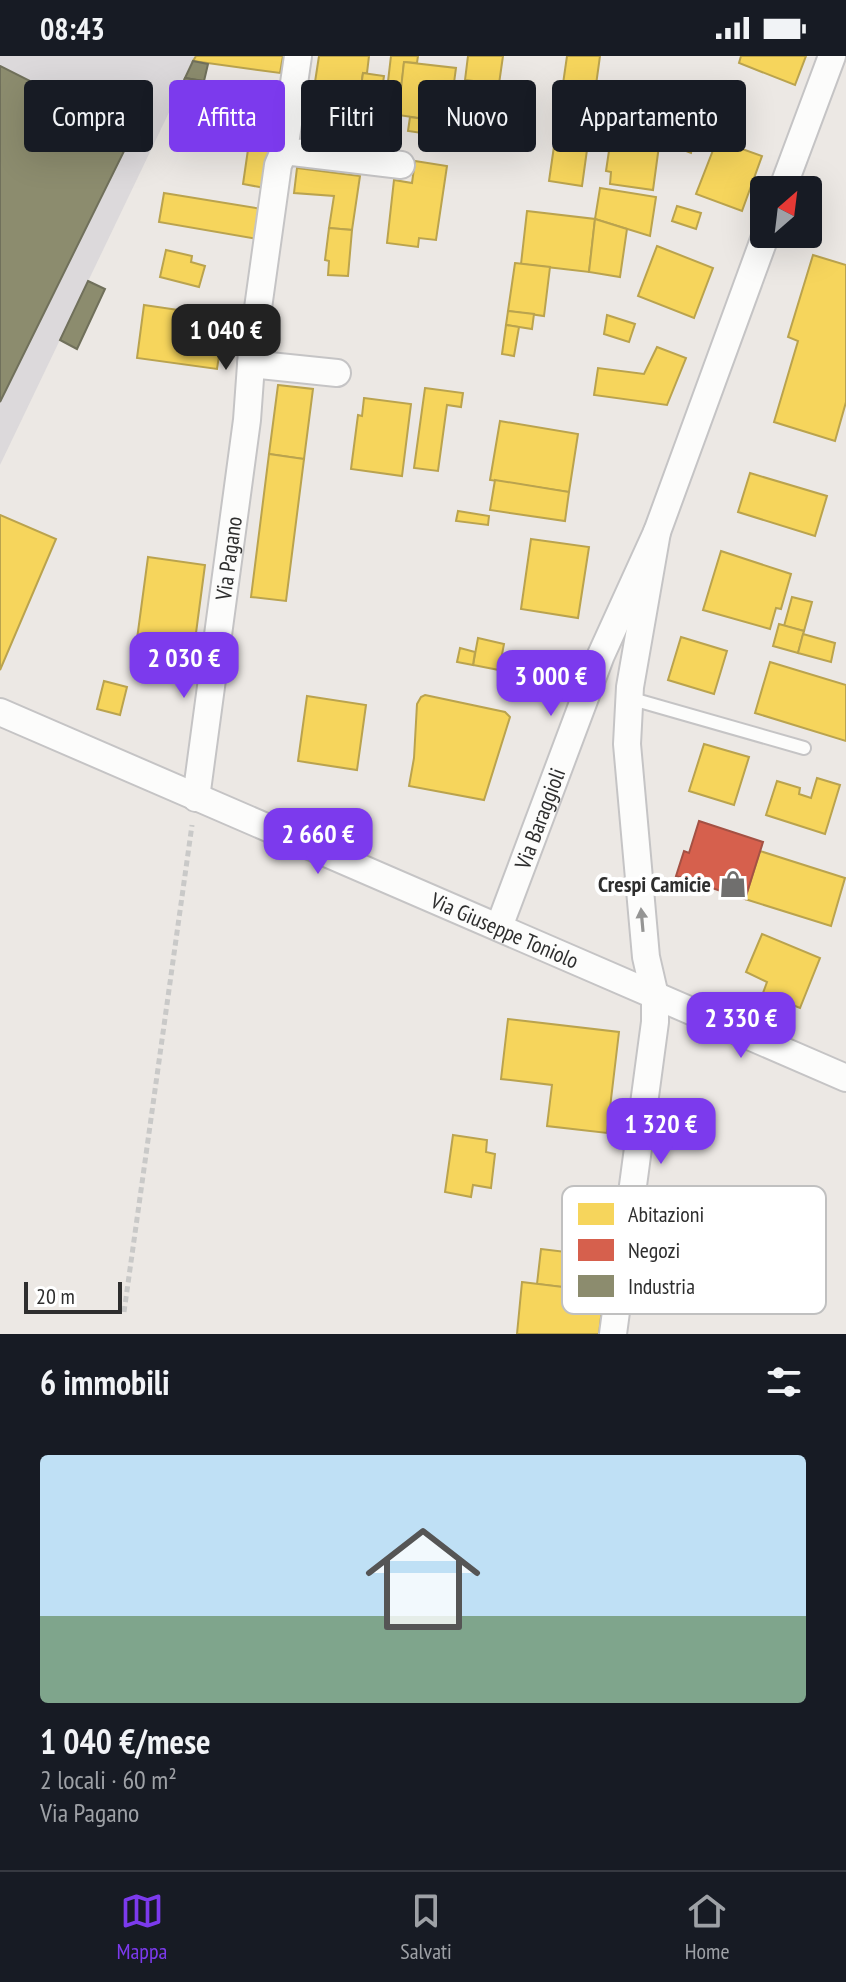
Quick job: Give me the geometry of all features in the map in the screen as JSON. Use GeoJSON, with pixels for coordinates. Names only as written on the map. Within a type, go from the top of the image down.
{"type":"FeatureCollection","features":[{"type":"Feature","properties":{"kind":"street","name":"Via Pagano"},"geometry":{"type":"LineString","coordinates":[[285,144],[298,56]]}},
{"type":"Feature","properties":{"kind":"street"},"geometry":{"type":"LineString","coordinates":[[787,176],[832,56]]}},
{"type":"Feature","properties":{"kind":"street"},"geometry":{"type":"LineString","coordinates":[[285,151],[401,165]]}},
{"type":"Feature","properties":{"kind":"street","name":"Via Pagano"},"geometry":{"type":"LineString","coordinates":[[196,798],[247,420],[251,364],[278,165],[284,152]]}},
{"type":"Feature","properties":{"kind":"street","name":"Via Baraggioli"},"geometry":{"type":"LineString","coordinates":[[499,927],[601,655],[657,532],[761,248]]}},
{"type":"Feature","properties":{"kind":"street"},"geometry":{"type":"LineString","coordinates":[[251,364],[337,373]]}},
{"type":"Feature","properties":{"kind":"street","name":"Via Baraggioli"},"geometry":{"type":"LineString","coordinates":[[633,1186],[655,1022],[655,996],[646,957],[627,733],[629,698],[657,532]]}},
{"type":"Feature","properties":{"kind":"street","name":"Via Giuseppe Toniolo"},"geometry":{"type":"LineString","coordinates":[[0,712],[846,1078]]}},
{"type":"Feature","properties":{"kind":"street","name":"Via Baraggioli"},"geometry":{"type":"LineString","coordinates":[[613,1334],[616,1314]]}},
{"type":"Feature","properties":{"kind":"lane"},"geometry":{"type":"LineString","coordinates":[[629,698],[804,748]]}},
{"type":"Feature","properties":{"kind":"path"},"geometry":{"type":"LineString","coordinates":[[124,1312],[196,798]]}},
{"type":"Feature","properties":{"kind":"shaded area"},"geometry":{"type":"Polygon","coordinates":[[[0,56],[196,56],[184,80],[169,80],[169,112],[153,146],[153,80],[24,80],[24,152],[150,152],[0,465],[0,56]]]}},
{"type":"Feature","properties":{"kind":"building: Abitazioni"},"geometry":{"type":"Polygon","coordinates":[[[196,56],[283,56],[280,73],[193,61],[196,56]]]}},
{"type":"Feature","properties":{"kind":"building: Abitazioni"},"geometry":{"type":"Polygon","coordinates":[[[319,56],[369,56],[367,73],[363,73],[362,80],[315,80],[319,56]]]}},
{"type":"Feature","properties":{"kind":"building: Abitazioni"},"geometry":{"type":"Polygon","coordinates":[[[391,56],[418,56],[417,63],[404,62],[402,82],[388,80],[391,56]]]}},
{"type":"Feature","properties":{"kind":"building: Abitazioni"},"geometry":{"type":"Polygon","coordinates":[[[468,56],[503,56],[500,80],[465,80],[468,56]]]}},
{"type":"Feature","properties":{"kind":"building: Abitazioni"},"geometry":{"type":"Polygon","coordinates":[[[567,56],[600,56],[597,80],[564,80],[567,56]]]}},
{"type":"Feature","properties":{"kind":"building: Abitazioni"},"geometry":{"type":"Polygon","coordinates":[[[741,56],[806,56],[795,85],[739,63],[741,56]]]}},
{"type":"Feature","properties":{"kind":"building: Abitazioni"},"geometry":{"type":"Polygon","coordinates":[[[404,62],[456,68],[454,80],[418,80],[418,118],[402,116],[404,62]]]}},
{"type":"Feature","properties":{"kind":"building: Abitazioni"},"geometry":{"type":"Polygon","coordinates":[[[363,73],[384,76],[383,80],[362,80],[363,73]]]}},
{"type":"Feature","properties":{"kind":"building: Abitazioni"},"geometry":{"type":"Polygon","coordinates":[[[410,117],[418,118],[418,132],[408,131],[410,117]]]}},
{"type":"Feature","properties":{"kind":"building: Abitazioni"},"geometry":{"type":"Polygon","coordinates":[[[746,150],[762,156],[755,176],[750,176],[750,189],[742,211],[696,194],[712,152],[746,150]]]}},
{"type":"Feature","properties":{"kind":"building: Abitazioni"},"geometry":{"type":"Polygon","coordinates":[[[248,152],[270,152],[265,188],[243,184],[248,152]]]}},
{"type":"Feature","properties":{"kind":"building: Abitazioni"},"geometry":{"type":"Polygon","coordinates":[[[553,152],[587,152],[582,186],[549,181],[553,152]]]}},
{"type":"Feature","properties":{"kind":"building: Abitazioni"},"geometry":{"type":"Polygon","coordinates":[[[609,152],[658,152],[653,190],[610,184],[611,172],[606,171],[609,152]]]}},
{"type":"Feature","properties":{"kind":"building: Abitazioni"},"geometry":{"type":"Polygon","coordinates":[[[415,161],[447,166],[436,240],[419,238],[418,247],[387,243],[394,180],[412,183],[415,161]]]}},
{"type":"Feature","properties":{"kind":"building: Abitazioni"},"geometry":{"type":"Polygon","coordinates":[[[297,168],[360,176],[352,230],[329,228],[334,196],[294,193],[297,168]]]}},
{"type":"Feature","properties":{"kind":"building: Abitazioni"},"geometry":{"type":"Polygon","coordinates":[[[600,188],[656,197],[650,236],[595,219],[600,188]]]}},
{"type":"Feature","properties":{"kind":"building: Abitazioni"},"geometry":{"type":"Polygon","coordinates":[[[164,193],[262,209],[257,239],[159,222],[164,193]]]}},
{"type":"Feature","properties":{"kind":"building: Abitazioni"},"geometry":{"type":"Polygon","coordinates":[[[677,206],[701,213],[696,229],[672,221],[677,206]]]}},
{"type":"Feature","properties":{"kind":"building: Abitazioni"},"geometry":{"type":"Polygon","coordinates":[[[527,211],[595,219],[589,272],[521,264],[527,211]]]}},
{"type":"Feature","properties":{"kind":"building: Abitazioni"},"geometry":{"type":"Polygon","coordinates":[[[595,219],[627,229],[620,277],[589,272],[595,219]]]}},
{"type":"Feature","properties":{"kind":"building: Abitazioni"},"geometry":{"type":"Polygon","coordinates":[[[329,228],[352,230],[348,276],[328,275],[329,261],[325,260],[329,228]]]}},
{"type":"Feature","properties":{"kind":"building: Abitazioni"},"geometry":{"type":"Polygon","coordinates":[[[657,246],[713,268],[694,318],[638,296],[657,246]]]}},
{"type":"Feature","properties":{"kind":"building: Abitazioni"},"geometry":{"type":"Polygon","coordinates":[[[166,250],[192,256],[191,262],[205,266],[199,287],[160,277],[166,250]]]}},
{"type":"Feature","properties":{"kind":"building: Abitazioni"},"geometry":{"type":"Polygon","coordinates":[[[813,255],[846,265],[846,402],[835,441],[774,422],[798,341],[788,337],[813,255]]]}},
{"type":"Feature","properties":{"kind":"building: Abitazioni"},"geometry":{"type":"Polygon","coordinates":[[[515,263],[550,267],[544,316],[508,311],[515,263]]]}},
{"type":"Feature","properties":{"kind":"building: Abitazioni"},"geometry":{"type":"Polygon","coordinates":[[[144,305],[213,315],[211,329],[223,330],[217,369],[137,358],[144,305]]]}},
{"type":"Feature","properties":{"kind":"building: Abitazioni"},"geometry":{"type":"Polygon","coordinates":[[[508,311],[534,314],[532,329],[506,325],[508,311]]]}},
{"type":"Feature","properties":{"kind":"building: Abitazioni"},"geometry":{"type":"Polygon","coordinates":[[[607,315],[635,324],[629,342],[604,334],[607,315]]]}},
{"type":"Feature","properties":{"kind":"building: Abitazioni"},"geometry":{"type":"Polygon","coordinates":[[[506,325],[519,327],[514,356],[502,354],[506,325]]]}},
{"type":"Feature","properties":{"kind":"building: Abitazioni"},"geometry":{"type":"Polygon","coordinates":[[[657,347],[686,358],[667,405],[594,395],[598,368],[644,374],[657,347]]]}},
{"type":"Feature","properties":{"kind":"building: Abitazioni"},"geometry":{"type":"Polygon","coordinates":[[[278,385],[313,389],[304,459],[269,454],[278,385]]]}},
{"type":"Feature","properties":{"kind":"building: Abitazioni"},"geometry":{"type":"Polygon","coordinates":[[[425,388],[463,393],[461,407],[447,405],[438,471],[414,468],[425,388]]]}},
{"type":"Feature","properties":{"kind":"building: Abitazioni"},"geometry":{"type":"Polygon","coordinates":[[[364,398],[411,404],[402,476],[351,469],[358,415],[362,416],[364,398]]]}},
{"type":"Feature","properties":{"kind":"building: Abitazioni"},"geometry":{"type":"Polygon","coordinates":[[[500,421],[578,434],[569,492],[490,480],[500,421]]]}},
{"type":"Feature","properties":{"kind":"building: Abitazioni"},"geometry":{"type":"Polygon","coordinates":[[[269,454],[304,459],[286,601],[251,597],[269,454]]]}},
{"type":"Feature","properties":{"kind":"building: Abitazioni"},"geometry":{"type":"Polygon","coordinates":[[[750,473],[827,496],[815,536],[738,512],[750,473]]]}},
{"type":"Feature","properties":{"kind":"building: Abitazioni"},"geometry":{"type":"Polygon","coordinates":[[[495,480],[569,492],[565,521],[490,510],[495,480]]]}},
{"type":"Feature","properties":{"kind":"building: Abitazioni"},"geometry":{"type":"Polygon","coordinates":[[[458,511],[489,516],[488,525],[456,521],[458,511]]]}},
{"type":"Feature","properties":{"kind":"building: Abitazioni"},"geometry":{"type":"Polygon","coordinates":[[[0,515],[56,539],[0,670],[0,515]]]}},
{"type":"Feature","properties":{"kind":"building: Abitazioni"},"geometry":{"type":"Polygon","coordinates":[[[531,539],[589,547],[578,618],[521,609],[531,539]]]}},
{"type":"Feature","properties":{"kind":"building: Abitazioni"},"geometry":{"type":"Polygon","coordinates":[[[721,551],[791,574],[781,609],[776,608],[770,629],[703,610],[721,551]]]}},
{"type":"Feature","properties":{"kind":"building: Abitazioni"},"geometry":{"type":"Polygon","coordinates":[[[148,557],[205,565],[194,648],[137,639],[148,557]]]}},
{"type":"Feature","properties":{"kind":"building: Abitazioni"},"geometry":{"type":"Polygon","coordinates":[[[792,597],[812,602],[804,631],[784,626],[792,597]]]}},
{"type":"Feature","properties":{"kind":"building: Abitazioni"},"geometry":{"type":"Polygon","coordinates":[[[779,624],[804,631],[798,653],[773,646],[779,624]]]}},
{"type":"Feature","properties":{"kind":"building: Abitazioni"},"geometry":{"type":"Polygon","coordinates":[[[803,634],[835,643],[831,662],[798,653],[803,634]]]}},
{"type":"Feature","properties":{"kind":"building: Abitazioni"},"geometry":{"type":"Polygon","coordinates":[[[681,637],[727,651],[714,694],[668,680],[681,637]]]}},
{"type":"Feature","properties":{"kind":"building: Abitazioni"},"geometry":{"type":"Polygon","coordinates":[[[478,638],[504,644],[499,670],[473,665],[478,638]]]}},
{"type":"Feature","properties":{"kind":"building: Abitazioni"},"geometry":{"type":"Polygon","coordinates":[[[460,648],[475,652],[473,665],[457,662],[460,648]]]}},
{"type":"Feature","properties":{"kind":"building: Abitazioni"},"geometry":{"type":"Polygon","coordinates":[[[770,662],[846,685],[846,741],[755,713],[770,662]]]}},
{"type":"Feature","properties":{"kind":"building: Abitazioni"},"geometry":{"type":"Polygon","coordinates":[[[104,681],[127,687],[120,715],[97,709],[104,681]]]}},
{"type":"Feature","properties":{"kind":"building: Abitazioni"},"geometry":{"type":"Polygon","coordinates":[[[425,695],[505,712],[510,717],[484,800],[409,786],[417,704],[425,695]]]}},
{"type":"Feature","properties":{"kind":"building: Abitazioni"},"geometry":{"type":"Polygon","coordinates":[[[307,696],[366,705],[357,770],[298,761],[307,696]]]}},
{"type":"Feature","properties":{"kind":"building: Abitazioni"},"geometry":{"type":"Polygon","coordinates":[[[704,744],[749,757],[734,805],[689,791],[704,744]]]}},
{"type":"Feature","properties":{"kind":"building: Abitazioni"},"geometry":{"type":"Polygon","coordinates":[[[817,778],[840,785],[825,834],[766,815],[777,781],[800,788],[799,794],[811,798],[817,778]]]}},
{"type":"Feature","properties":{"kind":"building: Abitazioni"},"geometry":{"type":"Polygon","coordinates":[[[760,851],[845,878],[831,926],[745,899],[760,851]]]}},
{"type":"Feature","properties":{"kind":"building: Abitazioni"},"geometry":{"type":"Polygon","coordinates":[[[762,934],[820,958],[800,1008],[763,993],[767,982],[746,972],[762,934]]]}},
{"type":"Feature","properties":{"kind":"building: Abitazioni"},"geometry":{"type":"Polygon","coordinates":[[[508,1019],[619,1032],[607,1133],[547,1126],[552,1085],[501,1079],[508,1019]]]}},
{"type":"Feature","properties":{"kind":"building: Abitazioni"},"geometry":{"type":"Polygon","coordinates":[[[453,1135],[487,1140],[486,1152],[495,1154],[491,1188],[473,1185],[471,1197],[445,1192],[453,1135]]]}},
{"type":"Feature","properties":{"kind":"building: Abitazioni"},"geometry":{"type":"Polygon","coordinates":[[[541,1249],[562,1252],[562,1287],[537,1284],[541,1249]]]}},
{"type":"Feature","properties":{"kind":"building: Abitazioni"},"geometry":{"type":"Polygon","coordinates":[[[522,1282],[562,1287],[562,1314],[601,1314],[599,1334],[517,1334],[522,1282]]]}},
{"type":"Feature","properties":{"kind":"building: Negozi"},"geometry":{"type":"Polygon","coordinates":[[[699,821],[763,842],[745,899],[676,876],[684,851],[689,853],[699,821]]]}},
{"type":"Feature","properties":{"kind":"building: Industria"},"geometry":{"type":"Polygon","coordinates":[[[193,61],[208,64],[204,80],[185,78],[193,61]]]}},
{"type":"Feature","properties":{"kind":"building: Industria"},"geometry":{"type":"Polygon","coordinates":[[[0,66],[28,80],[24,80],[24,152],[124,152],[0,402],[0,66]]]}},
{"type":"Feature","properties":{"kind":"building: Industria"},"geometry":{"type":"Polygon","coordinates":[[[88,281],[105,289],[77,349],[60,340],[88,281]]]}},
{"type":"Feature","properties":{"kind":"place","name":"Crespi Camicie"},"geometry":{"type":"Point","coordinates":[733,884]}}]}
